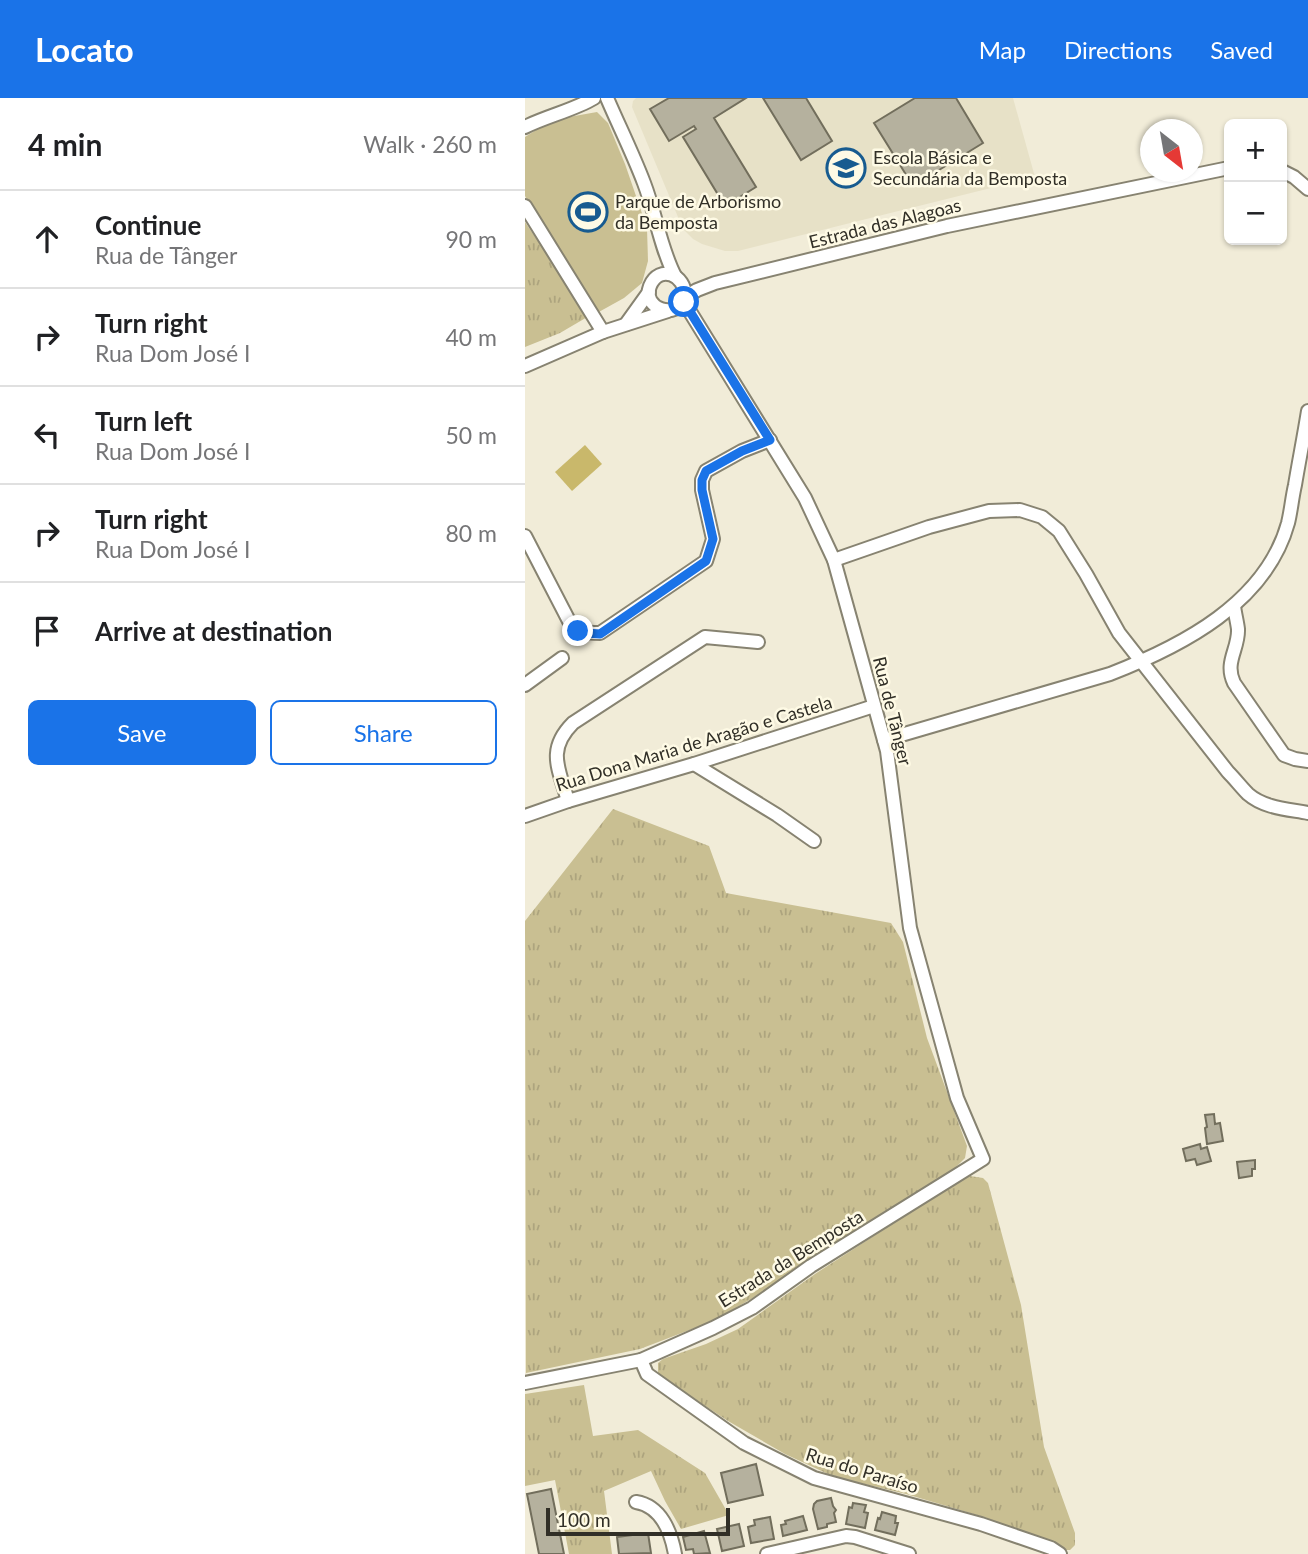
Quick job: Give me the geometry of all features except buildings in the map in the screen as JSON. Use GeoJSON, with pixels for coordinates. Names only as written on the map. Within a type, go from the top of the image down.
{"type":"FeatureCollection","features":[{"type":"Feature","properties":{"kind":"street"},"geometry":{"type":"LineString","coordinates":[[525,127],[594,98]]}},
{"type":"Feature","properties":{"kind":"street","name":"Rua de Tânger"},"geometry":{"type":"LineString","coordinates":[[607,98],[644,182],[663,249],[684,284],[684,299],[805,498],[834,560],[887,751],[910,928],[957,1098],[982,1159]]}},
{"type":"Feature","properties":{"kind":"street","name":"Estrada das Alagoas"},"geometry":{"type":"LineString","coordinates":[[684,299],[715,283],[947,226],[1224,169]]}},
{"type":"Feature","properties":{"kind":"street"},"geometry":{"type":"LineString","coordinates":[[1287,174],[1308,189]]}},
{"type":"Feature","properties":{"kind":"street"},"geometry":{"type":"LineString","coordinates":[[525,206],[603,332]]}},
{"type":"Feature","properties":{"kind":"street"},"geometry":{"type":"LineString","coordinates":[[663,249],[649,297],[655,306],[669,311]]}},
{"type":"Feature","properties":{"kind":"street"},"geometry":{"type":"LineString","coordinates":[[626,324],[660,275],[678,277]]}},
{"type":"Feature","properties":{"kind":"street","name":"Estrada das Alagoas"},"geometry":{"type":"LineString","coordinates":[[678,277],[715,283]]}},
{"type":"Feature","properties":{"kind":"street"},"geometry":{"type":"LineString","coordinates":[[525,366],[603,332],[674,309],[684,299]]}},
{"type":"Feature","properties":{"kind":"street"},"geometry":{"type":"LineString","coordinates":[[884,740],[1110,674],[1169,648],[1234,606],[1256,582],[1275,553],[1288,523],[1308,411]]}},
{"type":"Feature","properties":{"kind":"street"},"geometry":{"type":"LineString","coordinates":[[525,536],[569,621],[578,631],[600,634],[706,561],[713,539],[702,490],[706,471],[742,451],[770,440]]}},
{"type":"Feature","properties":{"kind":"street"},"geometry":{"type":"LineString","coordinates":[[834,560],[929,527],[989,510],[1020,510],[1041,517],[1059,531],[1119,634],[1228,772],[1260,803],[1308,813]]}},
{"type":"Feature","properties":{"kind":"street"},"geometry":{"type":"LineString","coordinates":[[1234,606],[1238,630],[1230,675],[1284,755],[1295,760],[1308,761]]}},
{"type":"Feature","properties":{"kind":"street"},"geometry":{"type":"LineString","coordinates":[[568,801],[556,757],[562,733],[573,723],[705,637],[758,642]]}},
{"type":"Feature","properties":{"kind":"street"},"geometry":{"type":"LineString","coordinates":[[525,685],[562,658]]}},
{"type":"Feature","properties":{"kind":"street","name":"Rua Dona Maria de Aragão e Castela"},"geometry":{"type":"LineString","coordinates":[[525,816],[874,706]]}},
{"type":"Feature","properties":{"kind":"street"},"geometry":{"type":"LineString","coordinates":[[694,764],[814,841]]}},
{"type":"Feature","properties":{"kind":"street","name":"Estrada da Bemposta"},"geometry":{"type":"LineString","coordinates":[[525,1383],[641,1360],[713,1328],[752,1308],[811,1266],[982,1159]]}},
{"type":"Feature","properties":{"kind":"street","name":"Rua do Paraíso"},"geometry":{"type":"LineString","coordinates":[[641,1360],[646,1374],[744,1443],[814,1478],[981,1524],[1053,1552]]}},
{"type":"Feature","properties":{"kind":"street"},"geometry":{"type":"LineString","coordinates":[[636,1502],[645,1503],[666,1525],[673,1539],[675,1554]]}},
{"type":"Feature","properties":{"kind":"street"},"geometry":{"type":"LineString","coordinates":[[767,1554],[846,1536],[909,1554]]}},
{"type":"Feature","properties":{"kind":"shaded area","name":"Escola Básica e Secundária da Bemposta"},"geometry":{"type":"Polygon","coordinates":[[[636,98],[1013,98],[1035,177],[738,251],[725,251],[702,244],[683,229],[632,107],[636,98]]]}},
{"type":"Feature","properties":{"kind":"shaded area"},"geometry":{"type":"Polygon","coordinates":[[[585,445],[602,464],[572,491],[555,472],[585,445]]]}},
{"type":"Feature","properties":{"kind":"green space","name":"Parque de Arborismo da Bemposta"},"geometry":{"type":"Polygon","coordinates":[[[597,112],[608,123],[647,228],[648,261],[642,283],[624,298],[597,313],[525,196],[525,137],[552,120],[597,112]]]}},
{"type":"Feature","properties":{"kind":"green space"},"geometry":{"type":"Polygon","coordinates":[[[525,222],[589,316],[560,333],[525,347],[525,222]]]}},
{"type":"Feature","properties":{"kind":"green space"},"geometry":{"type":"Polygon","coordinates":[[[613,809],[709,846],[726,893],[891,923],[903,942],[927,1038],[967,1146],[965,1158],[952,1171],[713,1321],[640,1349],[526,1373],[525,921],[613,809]]]}},
{"type":"Feature","properties":{"kind":"green space"},"geometry":{"type":"Polygon","coordinates":[[[970,1176],[983,1178],[988,1183],[1021,1305],[1044,1447],[1075,1533],[1075,1545],[1070,1550],[1062,1550],[987,1518],[828,1474],[785,1454],[728,1421],[658,1373],[658,1363],[663,1359],[738,1329],[815,1274],[970,1176]]]}},
{"type":"Feature","properties":{"kind":"green space"},"geometry":{"type":"Polygon","coordinates":[[[584,1385],[593,1436],[638,1430],[705,1473],[729,1515],[681,1529],[651,1471],[604,1491],[612,1554],[569,1554],[555,1480],[525,1486],[525,1394],[584,1385]]]}},
{"type":"Feature","properties":{"kind":"place","name":"Escola Básica e Secundária da Bemposta"},"geometry":{"type":"Point","coordinates":[846,168]}},
{"type":"Feature","properties":{"kind":"place","name":"Parque de Arborismo da Bemposta"},"geometry":{"type":"Point","coordinates":[588,212]}},
{"type":"Feature","properties":{"kind":"route"},"geometry":{"type":"LineString","coordinates":[[578,631],[600,634],[706,561],[713,539],[702,490],[706,471],[742,451],[770,440],[684,302]]}}]}
